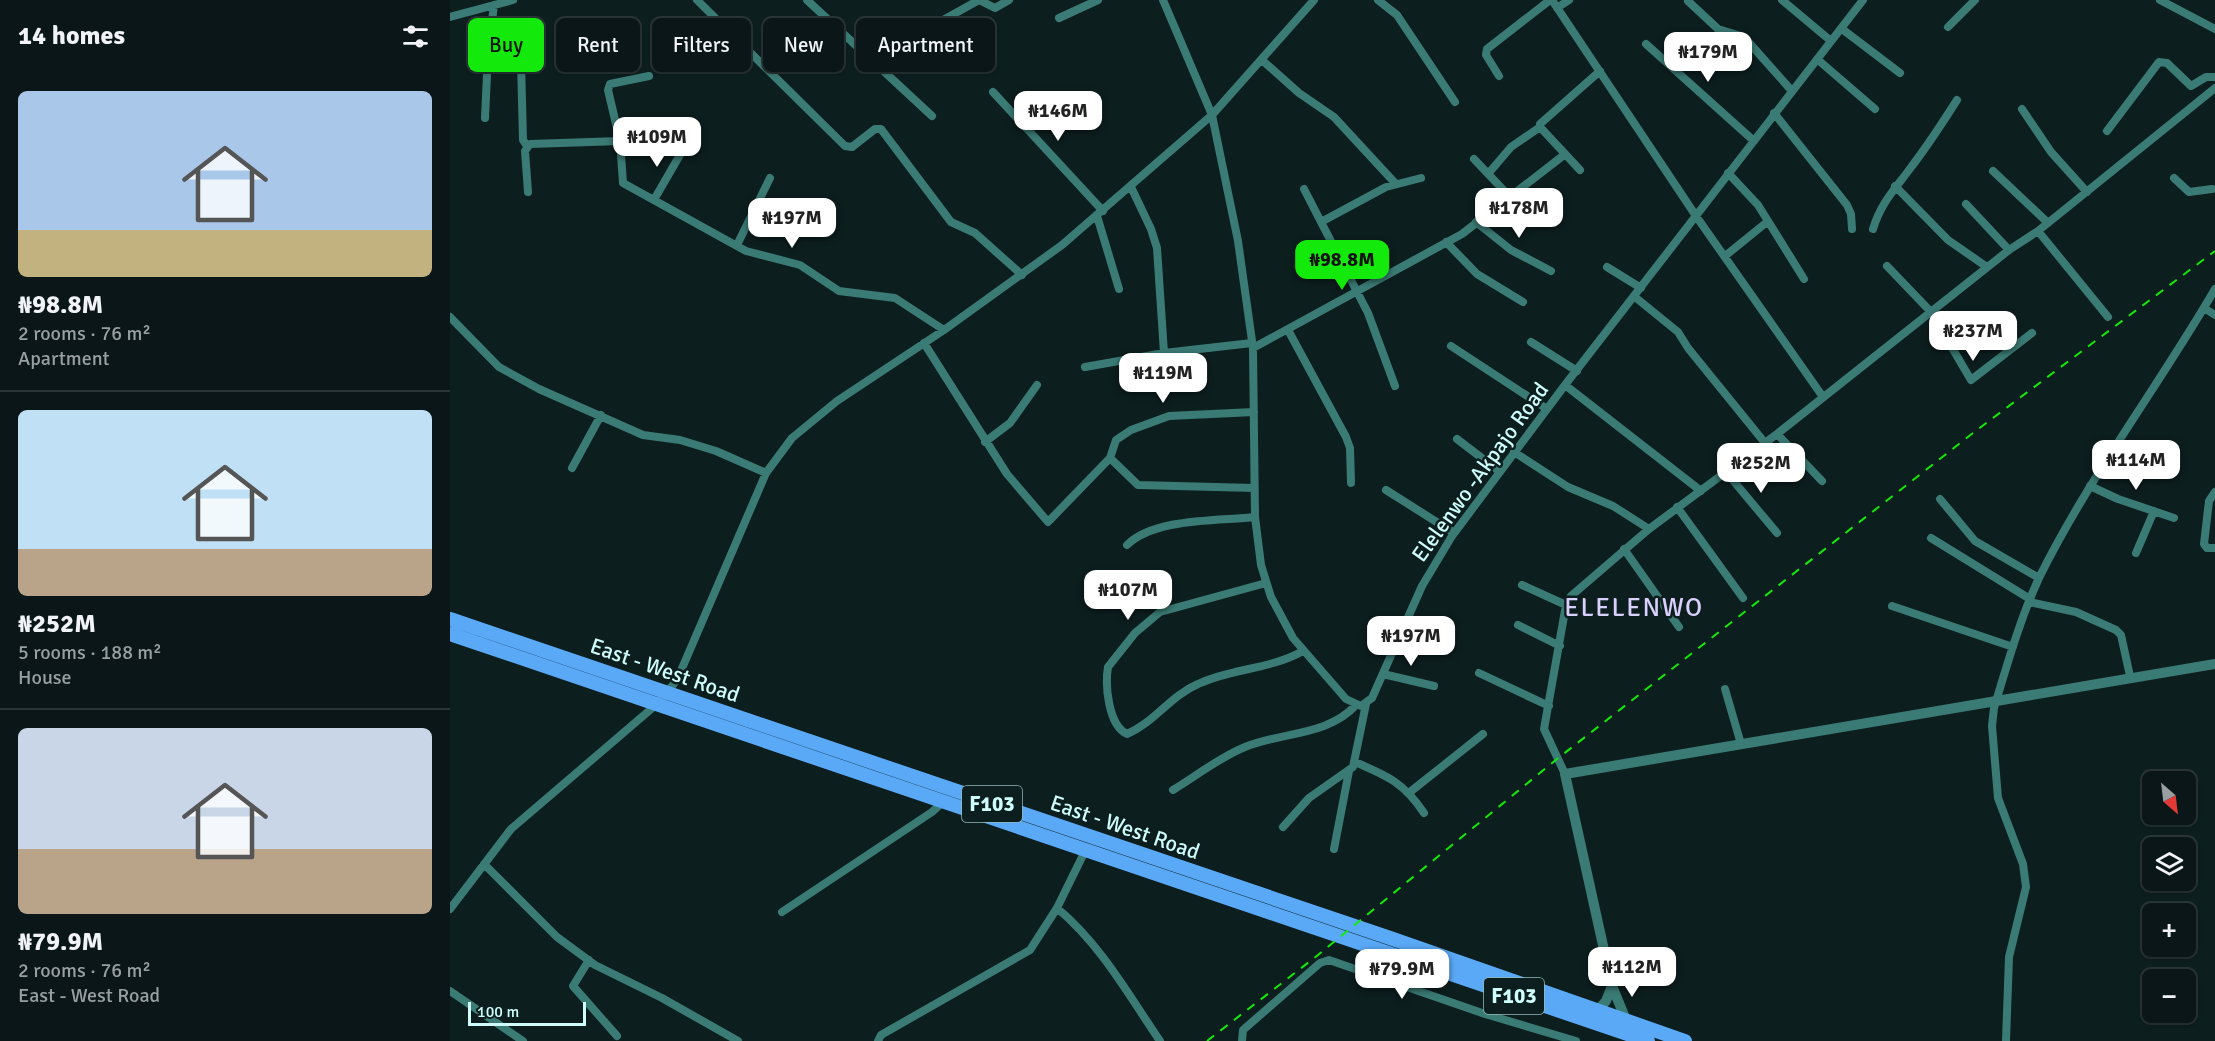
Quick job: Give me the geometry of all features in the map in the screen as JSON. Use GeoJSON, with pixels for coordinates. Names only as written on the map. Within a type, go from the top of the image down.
{"type":"FeatureCollection","features":[{"type":"Feature","properties":{"kind":"main road","name":"East - West Road"},"geometry":{"type":"LineString","coordinates":[[450,619],[944,800],[1306,926],[1648,1041]]}},
{"type":"Feature","properties":{"kind":"main road","name":"East - West Road"},"geometry":{"type":"LineString","coordinates":[[450,634],[662,698],[1390,938],[1685,1041]]}},
{"type":"Feature","properties":{"kind":"street"},"geometry":{"type":"LineString","coordinates":[[450,17],[513,0]]}},
{"type":"Feature","properties":{"kind":"street"},"geometry":{"type":"LineString","coordinates":[[697,0],[845,146],[852,147],[875,129],[881,129],[951,222],[975,233],[1022,275]]}},
{"type":"Feature","properties":{"kind":"street"},"geometry":{"type":"LineString","coordinates":[[807,0],[856,45]]}},
{"type":"Feature","properties":{"kind":"street"},"geometry":{"type":"LineString","coordinates":[[947,18],[979,0],[996,8],[1009,0]]}},
{"type":"Feature","properties":{"kind":"street"},"geometry":{"type":"LineString","coordinates":[[1059,18],[1098,0]]}},
{"type":"Feature","properties":{"kind":"street"},"geometry":{"type":"LineString","coordinates":[[1163,0],[1212,115],[1238,241],[1252,345],[1257,550],[1266,583],[1277,611],[1303,651],[1346,699],[1356,705],[1366,704]]}},
{"type":"Feature","properties":{"kind":"street"},"geometry":{"type":"LineString","coordinates":[[450,909],[511,829],[662,698],[685,664],[766,473],[783,449],[813,419],[1022,275],[1131,187],[1212,115],[1263,61],[1314,0]]}},
{"type":"Feature","properties":{"kind":"street"},"geometry":{"type":"LineString","coordinates":[[1378,0],[1397,15],[1455,102]]}},
{"type":"Feature","properties":{"kind":"street"},"geometry":{"type":"LineString","coordinates":[[1499,76],[1486,55],[1487,49],[1553,3],[1569,0]]}},
{"type":"Feature","properties":{"kind":"street"},"geometry":{"type":"LineString","coordinates":[[1782,0],[1831,41]]}},
{"type":"Feature","properties":{"kind":"street","name":"Elelenwo -Akpajo Road"},"geometry":{"type":"LineString","coordinates":[[1355,762],[1366,704],[1372,698],[1422,586],[1454,533],[1546,409],[1863,0]]}},
{"type":"Feature","properties":{"kind":"street"},"geometry":{"type":"LineString","coordinates":[[1948,27],[1976,0]]}},
{"type":"Feature","properties":{"kind":"street"},"geometry":{"type":"LineString","coordinates":[[2160,0],[2215,29]]}},
{"type":"Feature","properties":{"kind":"street"},"geometry":{"type":"LineString","coordinates":[[1688,1],[1718,29],[1744,37],[1791,90]]}},
{"type":"Feature","properties":{"kind":"street"},"geometry":{"type":"LineString","coordinates":[[1553,3],[1696,216],[1823,397]]}},
{"type":"Feature","properties":{"kind":"street"},"geometry":{"type":"LineString","coordinates":[[485,118],[488,52],[494,5]]}},
{"type":"Feature","properties":{"kind":"street"},"geometry":{"type":"LineString","coordinates":[[1842,29],[1900,73]]}},
{"type":"Feature","properties":{"kind":"street"},"geometry":{"type":"LineString","coordinates":[[1646,44],[1754,141]]}},
{"type":"Feature","properties":{"kind":"street"},"geometry":{"type":"LineString","coordinates":[[1817,59],[1875,109]]}},
{"type":"Feature","properties":{"kind":"street"},"geometry":{"type":"LineString","coordinates":[[1263,61],[1299,93],[1334,117],[1395,183]]}},
{"type":"Feature","properties":{"kind":"street"},"geometry":{"type":"LineString","coordinates":[[2107,131],[2159,62],[2168,63],[2191,86],[2206,76],[2215,77]]}},
{"type":"Feature","properties":{"kind":"street"},"geometry":{"type":"LineString","coordinates":[[1488,174],[1522,137],[1540,127],[1540,124],[1600,71]]}},
{"type":"Feature","properties":{"kind":"street"},"geometry":{"type":"LineString","coordinates":[[521,72],[523,140],[527,146],[528,192]]}},
{"type":"Feature","properties":{"kind":"street"},"geometry":{"type":"LineString","coordinates":[[885,72],[932,117]]}},
{"type":"Feature","properties":{"kind":"street"},"geometry":{"type":"LineString","coordinates":[[650,76],[610,84],[608,90],[620,141],[623,183],[655,198],[754,254],[800,265],[839,291],[903,301],[944,330]]}},
{"type":"Feature","properties":{"kind":"street"},"geometry":{"type":"LineString","coordinates":[[1626,1020],[1612,986],[1565,774],[1545,736],[1544,724],[1566,604],[1578,589],[1649,529],[1765,443],[2009,250],[2038,231],[2215,88]]}},
{"type":"Feature","properties":{"kind":"street"},"geometry":{"type":"LineString","coordinates":[[993,92],[1100,213],[1119,289]]}},
{"type":"Feature","properties":{"kind":"street"},"geometry":{"type":"LineString","coordinates":[[1873,229],[1882,203],[1911,168],[1958,100]]}},
{"type":"Feature","properties":{"kind":"street"},"geometry":{"type":"LineString","coordinates":[[2022,108],[2051,152],[2087,192]]}},
{"type":"Feature","properties":{"kind":"street"},"geometry":{"type":"LineString","coordinates":[[1774,114],[1847,205],[1851,214],[1852,230]]}},
{"type":"Feature","properties":{"kind":"street"},"geometry":{"type":"LineString","coordinates":[[1540,127],[1580,170]]}},
{"type":"Feature","properties":{"kind":"street"},"geometry":{"type":"LineString","coordinates":[[527,146],[544,142],[620,141],[660,135],[683,142],[684,148],[655,198]]}},
{"type":"Feature","properties":{"kind":"street"},"geometry":{"type":"LineString","coordinates":[[1085,367],[1164,353],[1252,345],[1288,330],[1446,242],[1564,155]]}},
{"type":"Feature","properties":{"kind":"street"},"geometry":{"type":"LineString","coordinates":[[1474,159],[1510,196]]}},
{"type":"Feature","properties":{"kind":"street"},"geometry":{"type":"LineString","coordinates":[[1993,171],[2047,222]]}},
{"type":"Feature","properties":{"kind":"street"},"geometry":{"type":"LineString","coordinates":[[1728,173],[1758,205],[1804,279]]}},
{"type":"Feature","properties":{"kind":"street"},"geometry":{"type":"LineString","coordinates":[[737,245],[770,178]]}},
{"type":"Feature","properties":{"kind":"street"},"geometry":{"type":"LineString","coordinates":[[1321,222],[1395,183],[1421,178]]}},
{"type":"Feature","properties":{"kind":"street"},"geometry":{"type":"LineString","coordinates":[[2174,178],[2189,192],[2214,191]]}},
{"type":"Feature","properties":{"kind":"street"},"geometry":{"type":"LineString","coordinates":[[1895,186],[1948,240],[1987,267]]}},
{"type":"Feature","properties":{"kind":"street"},"geometry":{"type":"LineString","coordinates":[[1131,187],[1151,229],[1157,248],[1164,353]]}},
{"type":"Feature","properties":{"kind":"street"},"geometry":{"type":"LineString","coordinates":[[1304,189],[1376,330],[1395,386]]}},
{"type":"Feature","properties":{"kind":"street"},"geometry":{"type":"LineString","coordinates":[[1966,204],[2009,250]]}},
{"type":"Feature","properties":{"kind":"street"},"geometry":{"type":"LineString","coordinates":[[1476,222],[1511,250],[1551,271]]}},
{"type":"Feature","properties":{"kind":"street"},"geometry":{"type":"LineString","coordinates":[[1725,256],[1767,222]]}},
{"type":"Feature","properties":{"kind":"street"},"geometry":{"type":"LineString","coordinates":[[2038,231],[2108,317]]}},
{"type":"Feature","properties":{"kind":"street"},"geometry":{"type":"LineString","coordinates":[[1446,242],[1477,274],[1523,302]]}},
{"type":"Feature","properties":{"kind":"street"},"geometry":{"type":"LineString","coordinates":[[1887,266],[1931,312],[1971,380],[2032,333]]}},
{"type":"Feature","properties":{"kind":"street"},"geometry":{"type":"LineString","coordinates":[[1608,267],[1641,288]]}},
{"type":"Feature","properties":{"kind":"street"},"geometry":{"type":"LineString","coordinates":[[2006,1041],[2008,957],[2026,887],[2023,864],[1998,798],[1992,726],[1997,699],[2013,646],[2040,578],[2090,486],[2175,358],[2215,289]]}},
{"type":"Feature","properties":{"kind":"street"},"geometry":{"type":"LineString","coordinates":[[1635,297],[1678,332],[1688,348],[1765,443]]}},
{"type":"Feature","properties":{"kind":"street"},"geometry":{"type":"LineString","coordinates":[[2204,308],[2215,315]]}},
{"type":"Feature","properties":{"kind":"street"},"geometry":{"type":"LineString","coordinates":[[450,317],[499,368],[546,393],[643,435],[680,440],[707,448],[766,473]]}},
{"type":"Feature","properties":{"kind":"street"},"geometry":{"type":"LineString","coordinates":[[1288,330],[1346,436],[1350,448],[1351,483]]}},
{"type":"Feature","properties":{"kind":"street"},"geometry":{"type":"LineString","coordinates":[[1531,342],[1577,371]]}},
{"type":"Feature","properties":{"kind":"street"},"geometry":{"type":"LineString","coordinates":[[924,343],[1007,474],[1048,522],[1110,458],[1116,440],[1150,421],[1194,413],[1254,412]]}},
{"type":"Feature","properties":{"kind":"street"},"geometry":{"type":"LineString","coordinates":[[1451,346],[1546,409]]}},
{"type":"Feature","properties":{"kind":"street"},"geometry":{"type":"LineString","coordinates":[[985,442],[1010,423],[1037,385]]}},
{"type":"Feature","properties":{"kind":"street"},"geometry":{"type":"LineString","coordinates":[[1565,385],[1701,492]]}},
{"type":"Feature","properties":{"kind":"street"},"geometry":{"type":"LineString","coordinates":[[572,468],[601,415]]}},
{"type":"Feature","properties":{"kind":"street"},"geometry":{"type":"LineString","coordinates":[[1776,434],[1822,481]]}},
{"type":"Feature","properties":{"kind":"street"},"geometry":{"type":"LineString","coordinates":[[1457,439],[1500,472]]}},
{"type":"Feature","properties":{"kind":"street"},"geometry":{"type":"LineString","coordinates":[[1514,452],[1568,487],[1613,506],[1649,529]]}},
{"type":"Feature","properties":{"kind":"street"},"geometry":{"type":"LineString","coordinates":[[1110,458],[1138,485],[1254,488]]}},
{"type":"Feature","properties":{"kind":"street"},"geometry":{"type":"LineString","coordinates":[[1726,472],[1777,533]]}},
{"type":"Feature","properties":{"kind":"street"},"geometry":{"type":"LineString","coordinates":[[2090,486],[2118,499],[2174,518]]}},
{"type":"Feature","properties":{"kind":"street"},"geometry":{"type":"LineString","coordinates":[[1386,490],[1454,533]]}},
{"type":"Feature","properties":{"kind":"street"},"geometry":{"type":"LineString","coordinates":[[2215,492],[2209,501],[2204,544],[2207,548],[2215,548]]}},
{"type":"Feature","properties":{"kind":"street"},"geometry":{"type":"LineString","coordinates":[[1940,499],[1975,541],[2040,578]]}},
{"type":"Feature","properties":{"kind":"street"},"geometry":{"type":"LineString","coordinates":[[1677,507],[1743,598]]}},
{"type":"Feature","properties":{"kind":"street"},"geometry":{"type":"LineString","coordinates":[[2136,553],[2154,511]]}},
{"type":"Feature","properties":{"kind":"street"},"geometry":{"type":"LineString","coordinates":[[1127,544],[1138,534],[1157,527],[1255,517]]}},
{"type":"Feature","properties":{"kind":"street"},"geometry":{"type":"LineString","coordinates":[[1931,538],[2030,600],[2076,612],[2116,630],[2121,635],[2130,676]]}},
{"type":"Feature","properties":{"kind":"street"},"geometry":{"type":"LineString","coordinates":[[1624,549],[1679,627]]}},
{"type":"Feature","properties":{"kind":"street"},"geometry":{"type":"LineString","coordinates":[[1266,583],[1160,612],[1135,633],[1108,667],[1111,707],[1118,728],[1127,734],[1146,724],[1175,698],[1200,682],[1275,665],[1303,651]]}},
{"type":"Feature","properties":{"kind":"street"},"geometry":{"type":"LineString","coordinates":[[1522,585],[1566,604]]}},
{"type":"Feature","properties":{"kind":"street"},"geometry":{"type":"LineString","coordinates":[[1892,606],[2013,646]]}},
{"type":"Feature","properties":{"kind":"street"},"geometry":{"type":"LineString","coordinates":[[1518,625],[1560,645]]}},
{"type":"Feature","properties":{"kind":"street"},"geometry":{"type":"LineString","coordinates":[[1565,774],[2130,676],[2215,664]]}},
{"type":"Feature","properties":{"kind":"street"},"geometry":{"type":"LineString","coordinates":[[1479,673],[1549,706]]}},
{"type":"Feature","properties":{"kind":"street"},"geometry":{"type":"LineString","coordinates":[[1383,674],[1434,686]]}},
{"type":"Feature","properties":{"kind":"street"},"geometry":{"type":"LineString","coordinates":[[1725,689],[1741,744]]}},
{"type":"Feature","properties":{"kind":"street"},"geometry":{"type":"LineString","coordinates":[[1173,790],[1242,748],[1324,726],[1344,717],[1356,705]]}},
{"type":"Feature","properties":{"kind":"street"},"geometry":{"type":"LineString","coordinates":[[1410,792],[1484,734]]}},
{"type":"Feature","properties":{"kind":"street"},"geometry":{"type":"LineString","coordinates":[[1283,827],[1309,798],[1349,771],[1355,762],[1385,774],[1410,792],[1424,813]]}},
{"type":"Feature","properties":{"kind":"street"},"geometry":{"type":"LineString","coordinates":[[1334,849],[1349,771]]}},
{"type":"Feature","properties":{"kind":"street"},"geometry":{"type":"LineString","coordinates":[[782,912],[932,812],[944,800]]}},
{"type":"Feature","properties":{"kind":"street"},"geometry":{"type":"LineString","coordinates":[[878,1041],[881,1035],[1030,950],[1057,908],[1086,849]]}},
{"type":"Feature","properties":{"kind":"street"},"geometry":{"type":"LineString","coordinates":[[484,864],[557,937],[589,960],[738,1041]]}},
{"type":"Feature","properties":{"kind":"street"},"geometry":{"type":"LineString","coordinates":[[1057,908],[1079,926],[1110,964],[1160,1041]]}},
{"type":"Feature","properties":{"kind":"street"},"geometry":{"type":"LineString","coordinates":[[589,960],[573,986],[617,1036]]}},
{"type":"Feature","properties":{"kind":"street"},"geometry":{"type":"LineString","coordinates":[[1242,1041],[1244,1030],[1257,1017],[1320,963],[1329,960],[1485,1014],[1576,1041]]}},
{"type":"Feature","properties":{"kind":"street"},"geometry":{"type":"LineString","coordinates":[[1598,1010],[1606,1001],[1612,986]]}},
{"type":"Feature","properties":{"kind":"street"},"geometry":{"type":"LineString","coordinates":[[450,991],[523,1041]]}},
{"type":"Feature","properties":{"kind":"railway"},"geometry":{"type":"LineString","coordinates":[[1207,1041],[1318,955],[1557,759],[1973,433],[2215,251]]}},
{"type":"Feature","properties":{"kind":"district","name":"ELELENWO"},"geometry":{"type":"Point","coordinates":[1634,608]}}]}
